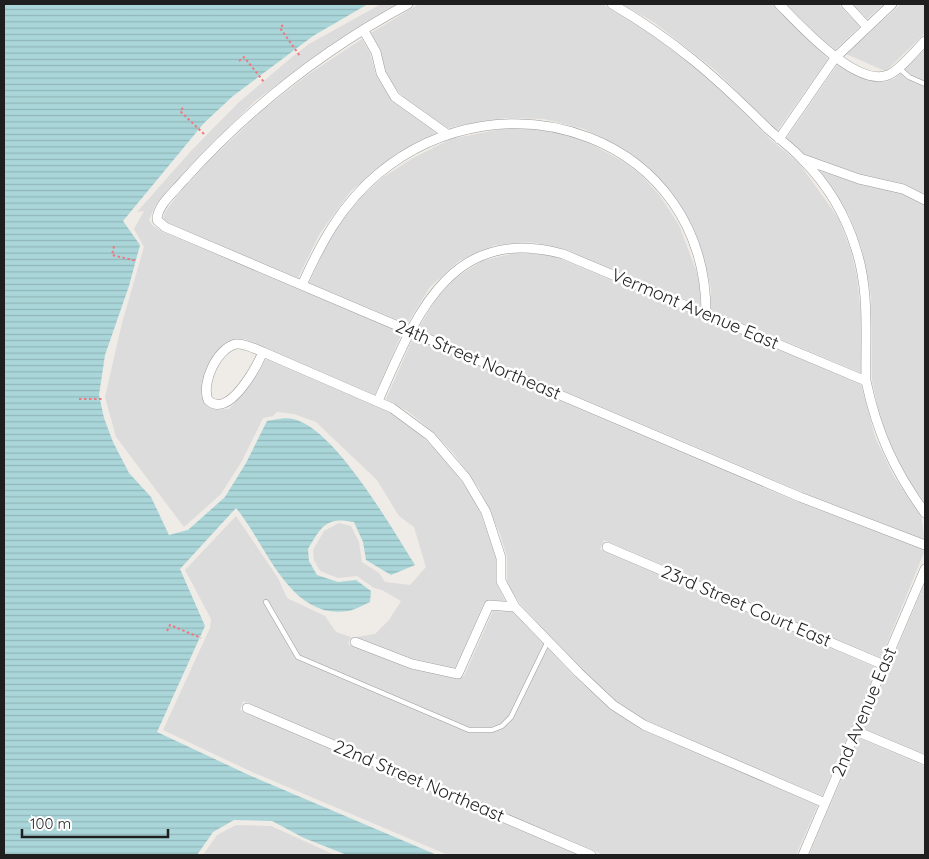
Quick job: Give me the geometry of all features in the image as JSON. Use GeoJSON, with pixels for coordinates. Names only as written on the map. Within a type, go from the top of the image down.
{"type":"FeatureCollection","features":[{"type":"Feature","properties":{"kind":"street"},"geometry":{"type":"LineString","coordinates":[[408,4],[364,31],[376,52],[381,73],[395,97],[447,134]]}},
{"type":"Feature","properties":{"kind":"street"},"geometry":{"type":"LineString","coordinates":[[612,4],[652,27],[711,73],[802,159],[844,216],[857,250],[866,296],[866,381],[880,435],[898,473],[925,513]]}},
{"type":"Feature","properties":{"kind":"street"},"geometry":{"type":"LineString","coordinates":[[779,4],[818,44],[835,58],[877,77],[889,75],[925,41]]}},
{"type":"Feature","properties":{"kind":"street"},"geometry":{"type":"LineString","coordinates":[[846,4],[867,26]]}},
{"type":"Feature","properties":{"kind":"street"},"geometry":{"type":"LineString","coordinates":[[779,139],[835,58],[892,4]]}},
{"type":"Feature","properties":{"kind":"street","name":"24th Street Northeast"},"geometry":{"type":"LineString","coordinates":[[364,31],[306,70],[260,105],[205,157],[160,209],[157,220],[165,228],[800,497],[925,545]]}},
{"type":"Feature","properties":{"kind":"street"},"geometry":{"type":"LineString","coordinates":[[302,285],[326,236],[355,195],[396,161],[447,134],[499,124],[543,124],[582,133],[630,159],[645,171],[665,193],[684,223],[702,272],[706,287],[706,313]]}},
{"type":"Feature","properties":{"kind":"street"},"geometry":{"type":"LineString","coordinates":[[802,159],[859,178],[903,189],[925,200]]}},
{"type":"Feature","properties":{"kind":"street","name":"Vermont Avenue East"},"geometry":{"type":"LineString","coordinates":[[378,401],[410,331],[435,290],[448,276],[479,256],[514,248],[531,247],[563,254],[866,381]]}},
{"type":"Feature","properties":{"kind":"street"},"geometry":{"type":"LineString","coordinates":[[263,352],[230,401],[223,405],[211,403],[206,396],[210,374],[226,350],[241,344],[263,352],[378,401],[420,426],[449,456],[470,484],[486,512],[495,534],[501,558],[501,581],[515,606],[613,705],[644,725],[825,803]]}},
{"type":"Feature","properties":{"kind":"street","name":"23rd Street Court East"},"geometry":{"type":"LineString","coordinates":[[607,547],[884,665]]}},
{"type":"Feature","properties":{"kind":"street","name":"2nd Avenue East"},"geometry":{"type":"LineString","coordinates":[[803,855],[925,568]]}},
{"type":"Feature","properties":{"kind":"street"},"geometry":{"type":"LineString","coordinates":[[355,642],[412,664],[458,674],[489,605],[515,606]]}},
{"type":"Feature","properties":{"kind":"street","name":"22nd Street Northeast"},"geometry":{"type":"LineString","coordinates":[[247,708],[591,855]]}},
{"type":"Feature","properties":{"kind":"street"},"geometry":{"type":"LineString","coordinates":[[856,732],[925,760]]}},
{"type":"Feature","properties":{"kind":"lane"},"geometry":{"type":"LineString","coordinates":[[898,67],[909,77],[925,84]]}},
{"type":"Feature","properties":{"kind":"lane"},"geometry":{"type":"LineString","coordinates":[[266,602],[298,656],[436,717],[469,730],[481,732],[502,726],[511,717],[548,641]]}},
{"type":"Feature","properties":{"kind":"path"},"geometry":{"type":"LineString","coordinates":[[283,25],[280,28],[300,56]]}},
{"type":"Feature","properties":{"kind":"path"},"geometry":{"type":"LineString","coordinates":[[239,61],[244,57],[264,82]]}},
{"type":"Feature","properties":{"kind":"path"},"geometry":{"type":"LineString","coordinates":[[183,108],[180,111],[204,135]]}},
{"type":"Feature","properties":{"kind":"path"},"geometry":{"type":"LineString","coordinates":[[114,246],[112,255],[137,261]]}},
{"type":"Feature","properties":{"kind":"path"},"geometry":{"type":"LineString","coordinates":[[79,400],[102,399]]}},
{"type":"Feature","properties":{"kind":"path"},"geometry":{"type":"LineString","coordinates":[[167,630],[170,625],[201,638]]}},
{"type":"Feature","properties":{"kind":"shaded area"},"geometry":{"type":"Polygon","coordinates":[[[381,4],[397,4],[302,66],[255,101],[201,154],[168,190],[155,206],[149,220],[152,225],[163,232],[402,333],[375,395],[245,339],[235,339],[217,352],[205,372],[201,396],[207,406],[214,410],[229,409],[259,372],[266,359],[389,412],[416,430],[445,459],[470,493],[481,514],[496,558],[496,582],[505,601],[489,600],[484,603],[455,668],[414,659],[356,637],[375,634],[389,620],[401,601],[382,590],[374,588],[357,576],[338,578],[320,571],[314,560],[313,550],[324,531],[339,523],[351,526],[359,542],[362,562],[379,573],[385,582],[410,585],[426,567],[414,527],[399,516],[377,480],[316,422],[294,414],[277,412],[273,416],[263,418],[242,461],[221,494],[184,527],[116,437],[105,397],[122,323],[144,247],[134,229],[144,211],[137,212],[191,151],[238,103],[309,44],[381,4]]]}},
{"type":"Feature","properties":{"kind":"shaded area"},"geometry":{"type":"Polygon","coordinates":[[[419,4],[602,4],[649,32],[708,77],[771,140],[799,163],[839,219],[851,251],[857,277],[861,316],[861,373],[711,310],[711,288],[703,256],[680,205],[649,168],[619,146],[584,129],[544,119],[505,118],[447,128],[403,97],[393,85],[386,72],[380,50],[371,33],[419,4]]]}},
{"type":"Feature","properties":{"kind":"shaded area"},"geometry":{"type":"Polygon","coordinates":[[[622,4],[772,4],[828,59],[777,131],[715,70],[655,23],[622,4]]]}},
{"type":"Feature","properties":{"kind":"shaded area"},"geometry":{"type":"Polygon","coordinates":[[[786,4],[838,4],[860,26],[835,50],[822,40],[786,4]]]}},
{"type":"Feature","properties":{"kind":"shaded area"},"geometry":{"type":"Polygon","coordinates":[[[853,4],[884,4],[867,19],[853,4]]]}},
{"type":"Feature","properties":{"kind":"shaded area"},"geometry":{"type":"Polygon","coordinates":[[[901,4],[925,4],[925,33],[888,69],[885,71],[846,54],[901,4]]]}},
{"type":"Feature","properties":{"kind":"shaded area"},"geometry":{"type":"Polygon","coordinates":[[[362,39],[370,53],[376,75],[391,99],[437,133],[393,157],[351,191],[320,233],[298,278],[168,223],[163,219],[165,212],[177,196],[209,161],[264,109],[309,74],[362,39]]]}},
{"type":"Feature","properties":{"kind":"shaded area"},"geometry":{"type":"Polygon","coordinates":[[[925,49],[925,194],[905,184],[860,174],[805,155],[786,139],[837,65],[877,82],[885,82],[895,78],[925,49]]]}},
{"type":"Feature","properties":{"kind":"shaded area"},"geometry":{"type":"Polygon","coordinates":[[[507,128],[543,129],[580,138],[626,163],[641,175],[660,196],[679,225],[697,273],[700,287],[700,305],[564,249],[531,242],[495,245],[459,261],[430,287],[407,324],[309,283],[330,238],[359,199],[382,178],[413,158],[451,139],[507,128]]]}},
{"type":"Feature","properties":{"kind":"shaded area"},"geometry":{"type":"Polygon","coordinates":[[[817,170],[858,183],[901,193],[925,206],[925,504],[903,471],[886,434],[878,408],[872,381],[871,295],[862,249],[849,215],[817,170]]]}},
{"type":"Feature","properties":{"kind":"shaded area"},"geometry":{"type":"Polygon","coordinates":[[[515,253],[543,254],[561,259],[861,384],[875,437],[893,475],[921,516],[925,540],[802,492],[418,329],[439,294],[452,280],[482,261],[515,253]]]}},
{"type":"Feature","properties":{"kind":"shaded area"},"geometry":{"type":"Polygon","coordinates":[[[413,338],[793,500],[925,550],[881,658],[604,540],[600,549],[877,668],[822,796],[646,721],[616,701],[582,670],[521,605],[509,588],[507,581],[507,557],[500,534],[479,488],[454,454],[434,433],[410,413],[386,399],[413,338]]]}},
{"type":"Feature","properties":{"kind":"shaded area"},"geometry":{"type":"Polygon","coordinates":[[[236,516],[278,578],[287,598],[325,616],[336,632],[351,637],[348,644],[411,669],[458,679],[464,676],[493,611],[513,612],[575,677],[609,708],[641,729],[818,805],[796,855],[604,855],[243,701],[240,710],[578,855],[448,855],[252,772],[163,730],[210,628],[211,619],[185,570],[236,516]]]}},
{"type":"Feature","properties":{"kind":"shaded area"},"geometry":{"type":"Polygon","coordinates":[[[925,583],[925,755],[863,729],[925,583]]]}},
{"type":"Feature","properties":{"kind":"shaded area"},"geometry":{"type":"Polygon","coordinates":[[[859,738],[925,766],[925,855],[809,855],[859,738]]]}},
{"type":"Feature","properties":{"kind":"shaded area"},"geometry":{"type":"Polygon","coordinates":[[[236,825],[271,826],[335,855],[203,855],[217,835],[236,825]]]}},
{"type":"Feature","properties":{"kind":"water"},"geometry":{"type":"Polygon","coordinates":[[[4,4],[368,4],[313,36],[233,96],[204,123],[123,221],[140,245],[129,286],[105,355],[99,395],[104,418],[113,442],[129,473],[151,497],[169,535],[188,530],[225,497],[246,463],[267,421],[290,418],[309,426],[327,441],[361,482],[415,565],[391,575],[366,560],[363,542],[354,522],[337,521],[325,525],[308,549],[309,561],[317,575],[338,582],[356,580],[371,591],[370,602],[353,610],[328,611],[310,604],[281,577],[236,508],[180,569],[205,626],[157,732],[251,776],[437,855],[347,855],[304,838],[272,821],[234,820],[213,832],[197,855],[4,855],[4,4]]]}}]}
